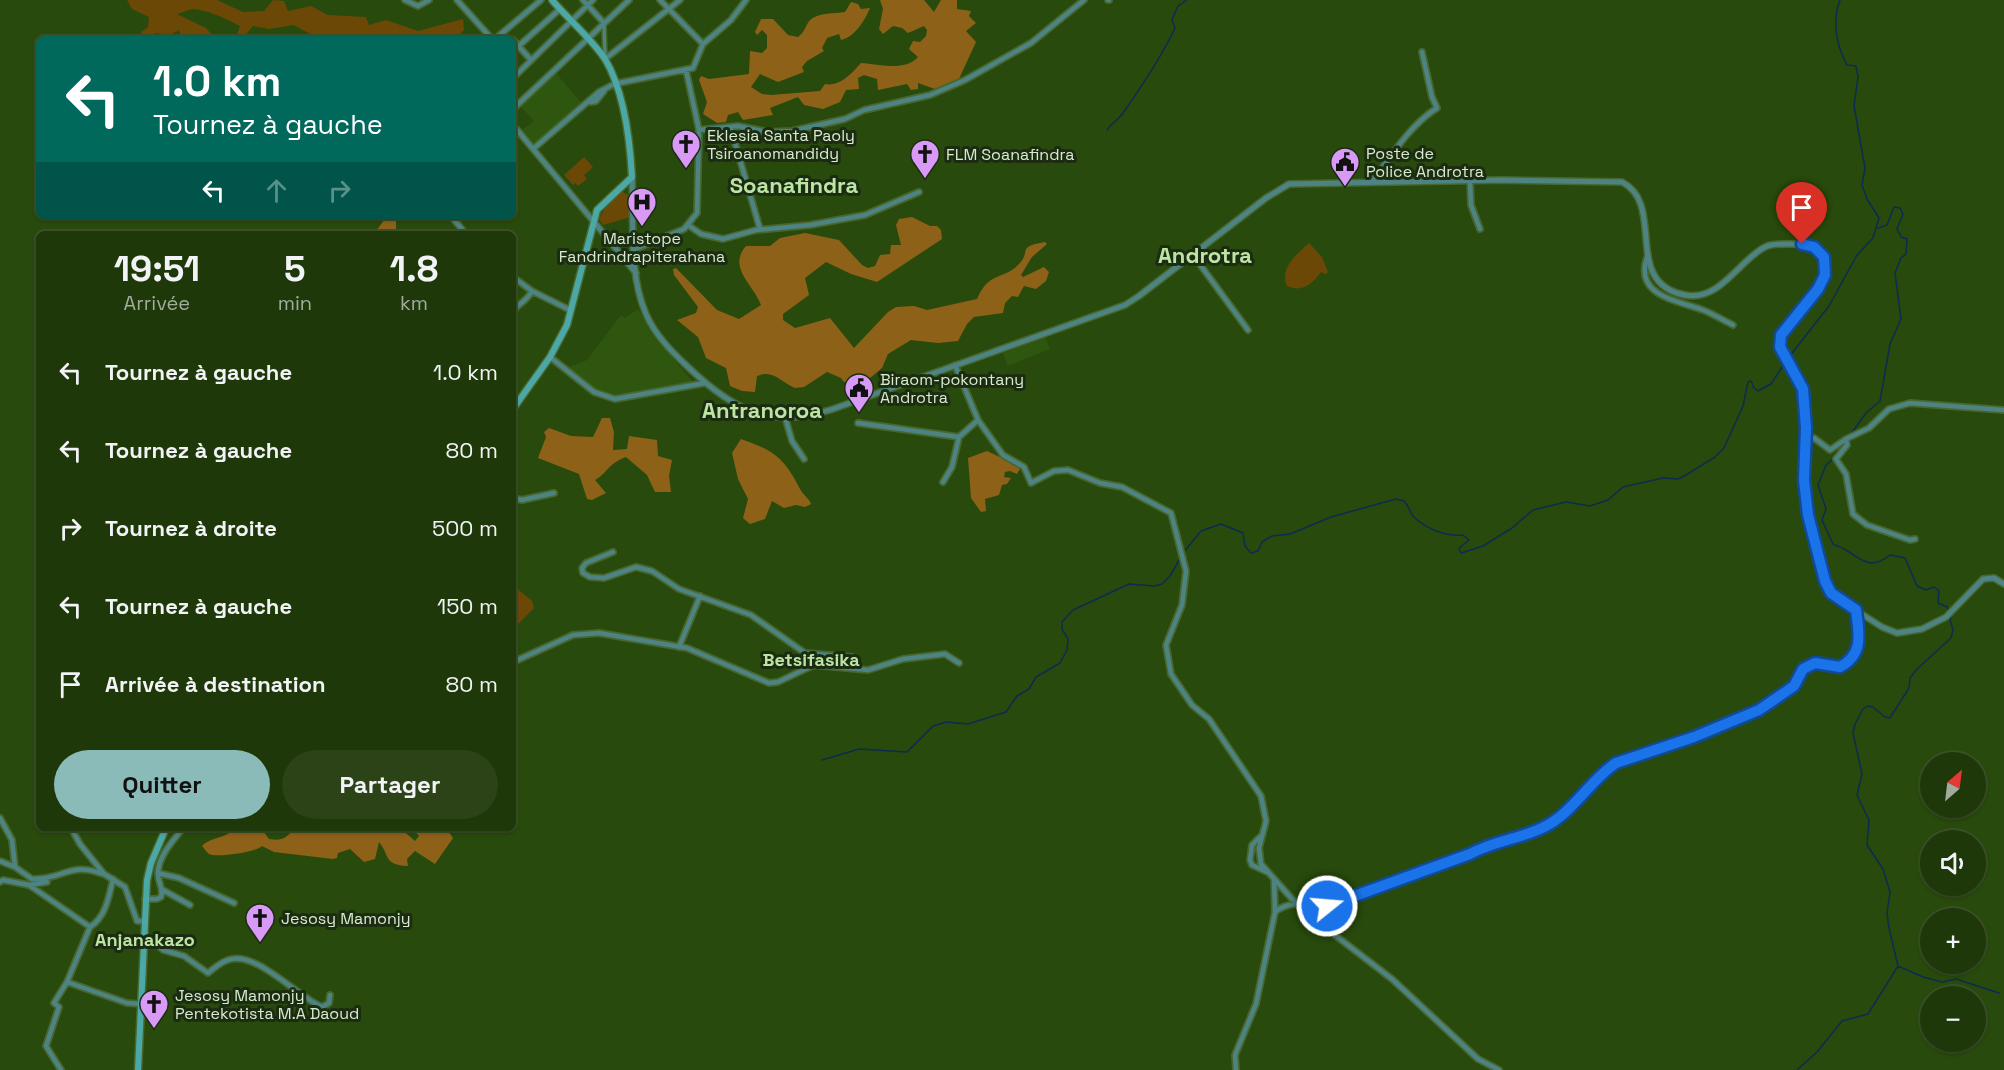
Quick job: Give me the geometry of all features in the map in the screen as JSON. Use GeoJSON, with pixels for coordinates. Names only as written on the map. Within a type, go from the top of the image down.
{"type":"FeatureCollection","features":[{"type":"Feature","properties":{"kind":"main road"},"geometry":{"type":"LineString","coordinates":[[516,405],[550,357],[567,325],[597,210],[632,177],[627,125],[605,59],[552,0]]}},
{"type":"Feature","properties":{"kind":"main road"},"geometry":{"type":"LineString","coordinates":[[138,1070],[145,898],[151,863],[165,831]]}},
{"type":"Feature","properties":{"kind":"street"},"geometry":{"type":"LineString","coordinates":[[405,0],[418,6],[429,0]]}},
{"type":"Feature","properties":{"kind":"street"},"geometry":{"type":"LineString","coordinates":[[457,0],[490,36]]}},
{"type":"Feature","properties":{"kind":"street"},"geometry":{"type":"LineString","coordinates":[[498,36],[540,0]]}},
{"type":"Feature","properties":{"kind":"street"},"geometry":{"type":"LineString","coordinates":[[583,0],[604,23],[605,59]]}},
{"type":"Feature","properties":{"kind":"street"},"geometry":{"type":"LineString","coordinates":[[516,75],[592,0]]}},
{"type":"Feature","properties":{"kind":"street"},"geometry":{"type":"LineString","coordinates":[[516,106],[629,0]]}},
{"type":"Feature","properties":{"kind":"street"},"geometry":{"type":"LineString","coordinates":[[660,0],[702,44]]}},
{"type":"Feature","properties":{"kind":"street"},"geometry":{"type":"LineString","coordinates":[[605,59],[680,0]]}},
{"type":"Feature","properties":{"kind":"street"},"geometry":{"type":"LineString","coordinates":[[533,149],[599,93],[614,84],[686,70],[697,62],[702,44],[731,20],[746,0]]}},
{"type":"Feature","properties":{"kind":"street"},"geometry":{"type":"LineString","coordinates":[[699,130],[738,126],[768,132],[792,131],[845,119],[864,110],[930,95],[965,80],[1031,43],[1084,0]]}},
{"type":"Feature","properties":{"kind":"street"},"geometry":{"type":"LineString","coordinates":[[518,46],[560,9]]}},
{"type":"Feature","properties":{"kind":"street"},"geometry":{"type":"LineString","coordinates":[[505,31],[509,36]]}},
{"type":"Feature","properties":{"kind":"street"},"geometry":{"type":"LineString","coordinates":[[516,44],[531,60]]}},
{"type":"Feature","properties":{"kind":"street"},"geometry":{"type":"LineString","coordinates":[[1372,182],[1396,148],[1426,116],[1437,108],[1432,97],[1422,52]]}},
{"type":"Feature","properties":{"kind":"street"},"geometry":{"type":"LineString","coordinates":[[635,246],[688,225],[697,213],[699,130],[686,70]]}},
{"type":"Feature","properties":{"kind":"street"},"geometry":{"type":"LineString","coordinates":[[516,129],[636,273]]}},
{"type":"Feature","properties":{"kind":"street"},"geometry":{"type":"LineString","coordinates":[[731,129],[760,229]]}},
{"type":"Feature","properties":{"kind":"street"},"geometry":{"type":"LineString","coordinates":[[632,177],[636,273],[646,313],[657,334],[705,384],[720,396],[741,408],[785,417],[812,416],[1125,305],[1266,198],[1289,184],[1470,181],[1622,182],[1631,186],[1639,197],[1650,268],[1661,283],[1673,292],[1688,296],[1703,295],[1715,288],[1767,245],[1802,244],[1814,247],[1824,257],[1825,275],[1818,289],[1781,335],[1780,347],[1803,389],[1804,480],[1808,515],[1825,581],[1831,593],[1882,627],[1897,633],[1922,629],[1946,617],[1983,579],[1994,578],[2004,584]]}},
{"type":"Feature","properties":{"kind":"street"},"geometry":{"type":"LineString","coordinates":[[1470,181],[1471,205],[1480,229]]}},
{"type":"Feature","properties":{"kind":"street"},"geometry":{"type":"LineString","coordinates":[[621,188],[633,194]]}},
{"type":"Feature","properties":{"kind":"street"},"geometry":{"type":"LineString","coordinates":[[688,225],[701,234],[723,239],[760,229],[810,225],[865,214],[919,192]]}},
{"type":"Feature","properties":{"kind":"street"},"geometry":{"type":"LineString","coordinates":[[454,219],[464,231]]}},
{"type":"Feature","properties":{"kind":"street"},"geometry":{"type":"LineString","coordinates":[[1193,255],[1248,330]]}},
{"type":"Feature","properties":{"kind":"street"},"geometry":{"type":"LineString","coordinates":[[1647,255],[1644,264],[1650,286],[1662,296],[1703,310],[1733,325]]}},
{"type":"Feature","properties":{"kind":"street"},"geometry":{"type":"LineString","coordinates":[[516,279],[532,291],[570,310]]}},
{"type":"Feature","properties":{"kind":"street"},"geometry":{"type":"LineString","coordinates":[[516,308],[526,301],[532,291]]}},
{"type":"Feature","properties":{"kind":"street"},"geometry":{"type":"LineString","coordinates":[[550,357],[594,392],[615,399],[705,384]]}},
{"type":"Feature","properties":{"kind":"street"},"geometry":{"type":"LineString","coordinates":[[955,365],[978,420],[1003,455],[1024,467],[1032,483],[1054,471],[1068,470],[1100,483],[1122,487],[1170,513],[1186,571],[1182,605],[1166,645],[1171,674],[1192,705],[1209,719],[1261,796],[1265,812],[1259,848],[1261,864],[1298,904],[1351,949],[1392,979],[1478,1059],[1499,1070]]}},
{"type":"Feature","properties":{"kind":"street"},"geometry":{"type":"LineString","coordinates":[[1805,440],[1814,438],[1830,450],[1869,428],[1889,409],[1910,403],[2004,410]]}},
{"type":"Feature","properties":{"kind":"street"},"geometry":{"type":"LineString","coordinates":[[785,417],[792,441],[804,459]]}},
{"type":"Feature","properties":{"kind":"street"},"geometry":{"type":"LineString","coordinates":[[943,482],[952,467],[959,437],[978,420]]}},
{"type":"Feature","properties":{"kind":"street"},"geometry":{"type":"LineString","coordinates":[[858,423],[959,437]]}},
{"type":"Feature","properties":{"kind":"street"},"geometry":{"type":"LineString","coordinates":[[1846,439],[1847,445],[1836,459],[1846,474],[1853,514],[1867,525],[1910,540],[1915,539]]}},
{"type":"Feature","properties":{"kind":"street"},"geometry":{"type":"LineString","coordinates":[[516,499],[522,500],[554,493]]}},
{"type":"Feature","properties":{"kind":"street"},"geometry":{"type":"LineString","coordinates":[[613,552],[586,563],[582,568],[583,573],[590,577],[604,578],[636,567],[652,572],[679,589],[751,615],[805,653],[852,657],[853,668]]}},
{"type":"Feature","properties":{"kind":"street"},"geometry":{"type":"LineString","coordinates":[[680,647],[700,596]]}},
{"type":"Feature","properties":{"kind":"street"},"geometry":{"type":"LineString","coordinates":[[1275,912],[1291,903],[1327,906],[1339,903],[1470,854],[1483,846],[1545,827],[1584,795],[1606,770],[1616,763],[1694,737],[1759,710],[1794,686],[1803,669],[1815,663],[1840,667],[1845,664],[1859,647],[1856,610]]}},
{"type":"Feature","properties":{"kind":"street"},"geometry":{"type":"LineString","coordinates":[[516,661],[573,635],[589,632],[680,647],[723,662],[769,683],[778,682],[814,665],[873,669],[903,659],[945,654],[958,663]]}},
{"type":"Feature","properties":{"kind":"street"},"geometry":{"type":"LineString","coordinates":[[0,818],[12,840],[15,867]]}},
{"type":"Feature","properties":{"kind":"street"},"geometry":{"type":"LineString","coordinates":[[73,831],[104,874]]}},
{"type":"Feature","properties":{"kind":"street"},"geometry":{"type":"LineString","coordinates":[[181,831],[163,856],[158,873],[163,890],[190,905]]}},
{"type":"Feature","properties":{"kind":"street"},"geometry":{"type":"LineString","coordinates":[[1262,835],[1252,845],[1250,860],[1252,865],[1268,872]]}},
{"type":"Feature","properties":{"kind":"street"},"geometry":{"type":"LineString","coordinates":[[0,861],[15,867],[32,879],[55,876],[78,867],[104,874],[125,887],[137,921],[144,921]]}},
{"type":"Feature","properties":{"kind":"street"},"geometry":{"type":"LineString","coordinates":[[158,873],[179,878],[234,903]]}},
{"type":"Feature","properties":{"kind":"street"},"geometry":{"type":"LineString","coordinates":[[0,882],[3,880],[29,885],[49,881],[55,876]]}},
{"type":"Feature","properties":{"kind":"street"},"geometry":{"type":"LineString","coordinates":[[61,1070],[46,1046],[59,1007],[54,1003],[67,982],[90,927],[98,921],[105,908],[113,879]]}},
{"type":"Feature","properties":{"kind":"street"},"geometry":{"type":"LineString","coordinates":[[1236,1070],[1234,1055],[1256,1004],[1275,912],[1274,879]]}},
{"type":"Feature","properties":{"kind":"street"},"geometry":{"type":"LineString","coordinates":[[29,885],[90,927]]}},
{"type":"Feature","properties":{"kind":"street"},"geometry":{"type":"LineString","coordinates":[[145,898],[157,900],[163,890]]}},
{"type":"Feature","properties":{"kind":"street"},"geometry":{"type":"LineString","coordinates":[[143,937],[156,943],[163,950],[184,956],[208,973],[228,960],[247,959],[283,981],[306,1000],[321,1007],[329,1003],[330,995]]}},
{"type":"Feature","properties":{"kind":"street"},"geometry":{"type":"LineString","coordinates":[[67,982],[127,1003],[141,1004]]}},
{"type":"Feature","properties":{"kind":"shaded area"},"geometry":{"type":"Polygon","coordinates":[[[127,0],[217,0],[243,12],[264,11],[273,0],[284,1],[288,11],[311,6],[328,15],[366,17],[369,25],[386,20],[418,31],[463,19],[464,30],[458,36],[314,36],[294,25],[269,29],[253,26],[245,36],[237,36],[240,26],[216,15],[192,9],[177,14],[206,28],[212,35],[220,36],[180,36],[179,30],[170,35],[156,33],[142,36],[141,32],[148,27],[149,17],[132,9],[127,0]]]}},
{"type":"Feature","properties":{"kind":"shaded area"},"geometry":{"type":"Polygon","coordinates":[[[880,0],[924,0],[934,12],[941,0],[957,0],[957,9],[971,11],[969,16],[976,23],[966,31],[976,42],[958,81],[935,89],[918,83],[918,89],[911,90],[907,84],[878,90],[877,79],[864,75],[858,78],[859,89],[846,90],[840,102],[823,109],[804,105],[798,97],[770,108],[773,115],[743,120],[738,112],[728,115],[726,122],[717,123],[703,114],[707,102],[699,80],[701,76],[709,79],[749,74],[750,51],[762,53],[767,48],[767,35],[762,30],[757,35],[755,32],[761,19],[773,19],[788,35],[798,37],[814,17],[845,12],[851,2],[858,4],[861,9],[870,8],[862,23],[851,35],[841,40],[839,34],[827,38],[822,48],[824,51],[807,61],[802,67],[804,72],[778,82],[760,74],[751,87],[762,94],[820,91],[825,84],[836,83],[845,78],[861,63],[899,66],[912,62],[918,57],[909,49],[913,41],[920,42],[926,36],[927,30],[924,26],[908,33],[902,28],[893,26],[883,34],[879,29],[883,9],[880,0]]]}},
{"type":"Feature","properties":{"kind":"shaded area"},"geometry":{"type":"Polygon","coordinates":[[[556,73],[583,105],[537,142],[531,143],[522,130],[534,121],[520,106],[556,73]]]}},
{"type":"Feature","properties":{"kind":"shaded area"},"geometry":{"type":"Polygon","coordinates":[[[584,157],[593,167],[584,175],[587,179],[578,186],[575,183],[573,185],[564,175],[584,157]]]}},
{"type":"Feature","properties":{"kind":"shaded area"},"geometry":{"type":"Polygon","coordinates":[[[621,191],[630,196],[631,217],[603,225],[599,219],[608,203],[621,191]]]}},
{"type":"Feature","properties":{"kind":"shaded area"},"geometry":{"type":"Polygon","coordinates":[[[912,217],[930,226],[937,226],[941,230],[942,239],[877,282],[851,274],[826,262],[805,278],[809,295],[783,314],[783,320],[795,328],[830,318],[854,348],[888,312],[896,307],[914,306],[927,310],[977,299],[987,284],[1008,273],[1019,264],[1027,247],[1045,242],[1047,244],[1032,257],[1021,275],[1023,277],[1044,267],[1049,272],[1046,281],[1036,289],[1024,286],[1018,297],[1012,296],[1005,303],[1003,313],[974,317],[967,324],[958,341],[938,343],[911,340],[888,354],[882,368],[870,378],[854,383],[844,382],[841,378],[827,372],[804,387],[795,388],[773,375],[763,374],[757,376],[755,392],[742,391],[730,386],[726,368],[706,358],[698,337],[677,320],[696,313],[698,307],[674,275],[673,269],[676,268],[717,310],[739,319],[761,305],[744,276],[739,262],[746,246],[770,246],[780,238],[805,233],[839,240],[862,265],[868,268],[875,266],[880,255],[890,254],[891,245],[901,245],[896,225],[899,219],[912,217]]]}},
{"type":"Feature","properties":{"kind":"shaded area"},"geometry":{"type":"Polygon","coordinates":[[[385,219],[396,219],[396,231],[376,231],[385,219]]]}},
{"type":"Feature","properties":{"kind":"shaded area"},"geometry":{"type":"Polygon","coordinates":[[[1309,243],[1322,257],[1328,272],[1326,274],[1321,272],[1310,284],[1302,288],[1287,286],[1285,273],[1287,267],[1309,243]]]}},
{"type":"Feature","properties":{"kind":"shaded area"},"geometry":{"type":"Polygon","coordinates":[[[638,309],[651,332],[693,382],[614,397],[592,388],[567,368],[587,360],[621,315],[625,318],[638,309]]]}},
{"type":"Feature","properties":{"kind":"shaded area"},"geometry":{"type":"Polygon","coordinates":[[[1045,337],[1050,349],[1008,366],[1003,353],[1045,337]]]}},
{"type":"Feature","properties":{"kind":"shaded area"},"geometry":{"type":"Polygon","coordinates":[[[602,418],[610,418],[614,432],[613,450],[627,449],[629,436],[657,440],[658,456],[672,460],[669,476],[671,492],[655,492],[647,475],[626,457],[595,480],[606,493],[592,500],[587,499],[579,474],[538,458],[546,437],[544,432],[549,428],[571,436],[593,437],[602,418]]]}},
{"type":"Feature","properties":{"kind":"shaded area"},"geometry":{"type":"Polygon","coordinates":[[[741,439],[777,457],[789,470],[811,504],[805,507],[796,505],[784,508],[772,501],[765,519],[750,524],[743,518],[748,499],[738,479],[732,453],[741,439]]]}},
{"type":"Feature","properties":{"kind":"shaded area"},"geometry":{"type":"Polygon","coordinates":[[[987,451],[1021,467],[1017,474],[1010,471],[1005,472],[1004,477],[1011,478],[1007,484],[1002,485],[999,495],[985,499],[986,511],[981,512],[971,498],[968,458],[987,451]]]}},
{"type":"Feature","properties":{"kind":"shaded area"},"geometry":{"type":"Polygon","coordinates":[[[516,588],[532,601],[534,608],[516,626],[516,588]]]}},
{"type":"Feature","properties":{"kind":"shaded area"},"geometry":{"type":"Polygon","coordinates":[[[263,831],[269,839],[273,840],[281,839],[292,831],[403,831],[415,841],[419,836],[415,831],[448,831],[453,838],[435,864],[415,851],[407,859],[408,866],[394,864],[379,842],[375,859],[364,862],[350,849],[338,853],[337,858],[333,859],[274,852],[262,846],[245,852],[213,855],[202,846],[231,832],[263,831]]]}},
{"type":"Feature","properties":{"kind":"waterway"},"geometry":{"type":"LineString","coordinates":[[1107,130],[1123,113],[1151,72],[1175,28],[1172,20],[1178,6],[1187,0]]}},
{"type":"Feature","properties":{"kind":"waterway"},"geometry":{"type":"LineString","coordinates":[[1789,357],[1829,306],[1857,255],[1873,238],[1879,218],[1867,199],[1862,185],[1865,168],[1854,106],[1858,77],[1856,66],[1847,65],[1838,41],[1836,16],[1840,0]]}},
{"type":"Feature","properties":{"kind":"waterway"},"geometry":{"type":"LineString","coordinates":[[1851,434],[1866,413],[1880,401],[1890,344],[1901,319],[1895,273],[1901,258],[1906,254],[1907,239],[1901,237],[1897,229],[1903,214],[1900,208],[1894,207],[1887,225],[1878,228]]}},
{"type":"Feature","properties":{"kind":"waterway"},"geometry":{"type":"LineString","coordinates":[[1183,553],[1201,531],[1221,524],[1243,533],[1245,546],[1251,553],[1258,551],[1262,542],[1272,536],[1290,534],[1331,517],[1396,499],[1404,501],[1411,514],[1431,528],[1450,535],[1463,535],[1469,540],[1459,548],[1461,553],[1483,546],[1512,528],[1533,510],[1566,502],[1590,506],[1608,500],[1623,487],[1663,478],[1678,479],[1686,475],[1715,457],[1724,448],[1743,406],[1748,382],[1751,381],[1758,391],[1771,384],[1786,361]]}},
{"type":"Feature","properties":{"kind":"waterway"},"geometry":{"type":"LineString","coordinates":[[1843,452],[1850,445],[1851,439]]}},
{"type":"Feature","properties":{"kind":"waterway"},"geometry":{"type":"LineString","coordinates":[[1797,1070],[1817,1052],[1842,1021],[1868,1014],[1898,966],[1887,913],[1890,892],[1883,869],[1867,845],[1869,820],[1857,795],[1862,774],[1853,733],[1855,724],[1867,706],[1873,707],[1885,717],[1890,718],[1909,688],[1910,678],[1951,638],[1953,630],[1950,620],[1952,615],[1947,607],[1938,603],[1939,591],[1934,587],[1926,590],[1917,586],[1905,558],[1890,555],[1872,563],[1857,558],[1833,544],[1822,520],[1826,509],[1818,485],[1826,465],[1837,456]]}},
{"type":"Feature","properties":{"kind":"waterway"},"geometry":{"type":"LineString","coordinates":[[822,760],[859,749],[907,752],[933,726],[946,722],[968,724],[1006,712],[1017,696],[1029,689],[1036,677],[1060,663],[1067,650],[1068,639],[1062,629],[1062,622],[1073,610],[1129,584],[1154,586],[1162,584],[1170,576],[1181,557]]}},
{"type":"Feature","properties":{"kind":"waterway"},"geometry":{"type":"LineString","coordinates":[[1898,966],[1923,977],[1942,982],[1956,979],[1999,993]]}},
{"type":"Feature","properties":{"kind":"place","name":"Eklesia Santa Paoly Tsiroanomandidy"},"geometry":{"type":"Point","coordinates":[686,170]}},
{"type":"Feature","properties":{"kind":"place","name":"FLM Soanafindra"},"geometry":{"type":"Point","coordinates":[925,180]}},
{"type":"Feature","properties":{"kind":"place","name":"Poste de Police Androtra"},"geometry":{"type":"Point","coordinates":[1345,188]}},
{"type":"Feature","properties":{"kind":"place","name":"Maristope Fandrindrapiterahana"},"geometry":{"type":"Point","coordinates":[642,228]}},
{"type":"Feature","properties":{"kind":"place","name":"Biraom-pokontany Androtra"},"geometry":{"type":"Point","coordinates":[859,414]}},
{"type":"Feature","properties":{"kind":"place","name":"Jesosy Mamonjy"},"geometry":{"type":"Point","coordinates":[260,944]}},
{"type":"Feature","properties":{"kind":"place","name":"Jesosy Mamonjy Pentekotista M.A Daoud"},"geometry":{"type":"Point","coordinates":[154,1030]}},
{"type":"Feature","properties":{"kind":"district","name":"Soanafindra"},"geometry":{"type":"Point","coordinates":[794,185]}},
{"type":"Feature","properties":{"kind":"district","name":"Androtra"},"geometry":{"type":"Point","coordinates":[1205,255]}},
{"type":"Feature","properties":{"kind":"district","name":"Antranoroa"},"geometry":{"type":"Point","coordinates":[762,410]}},
{"type":"Feature","properties":{"kind":"district","name":"Betsifasika"},"geometry":{"type":"Point","coordinates":[811,659]}},
{"type":"Feature","properties":{"kind":"district","name":"Anjanakazo"},"geometry":{"type":"Point","coordinates":[145,939]}},
{"type":"Feature","properties":{"kind":"route"},"geometry":{"type":"LineString","coordinates":[[1327,906],[1470,854],[1483,846],[1545,827],[1584,795],[1606,770],[1616,763],[1694,737],[1759,710],[1794,686],[1803,669],[1815,663],[1840,667],[1856,654],[1859,647],[1856,610],[1831,593],[1825,581],[1808,515],[1804,480],[1806,428],[1803,389],[1798,376],[1780,347],[1781,335],[1818,289],[1825,275],[1824,257],[1814,247],[1802,244]]}}]}
